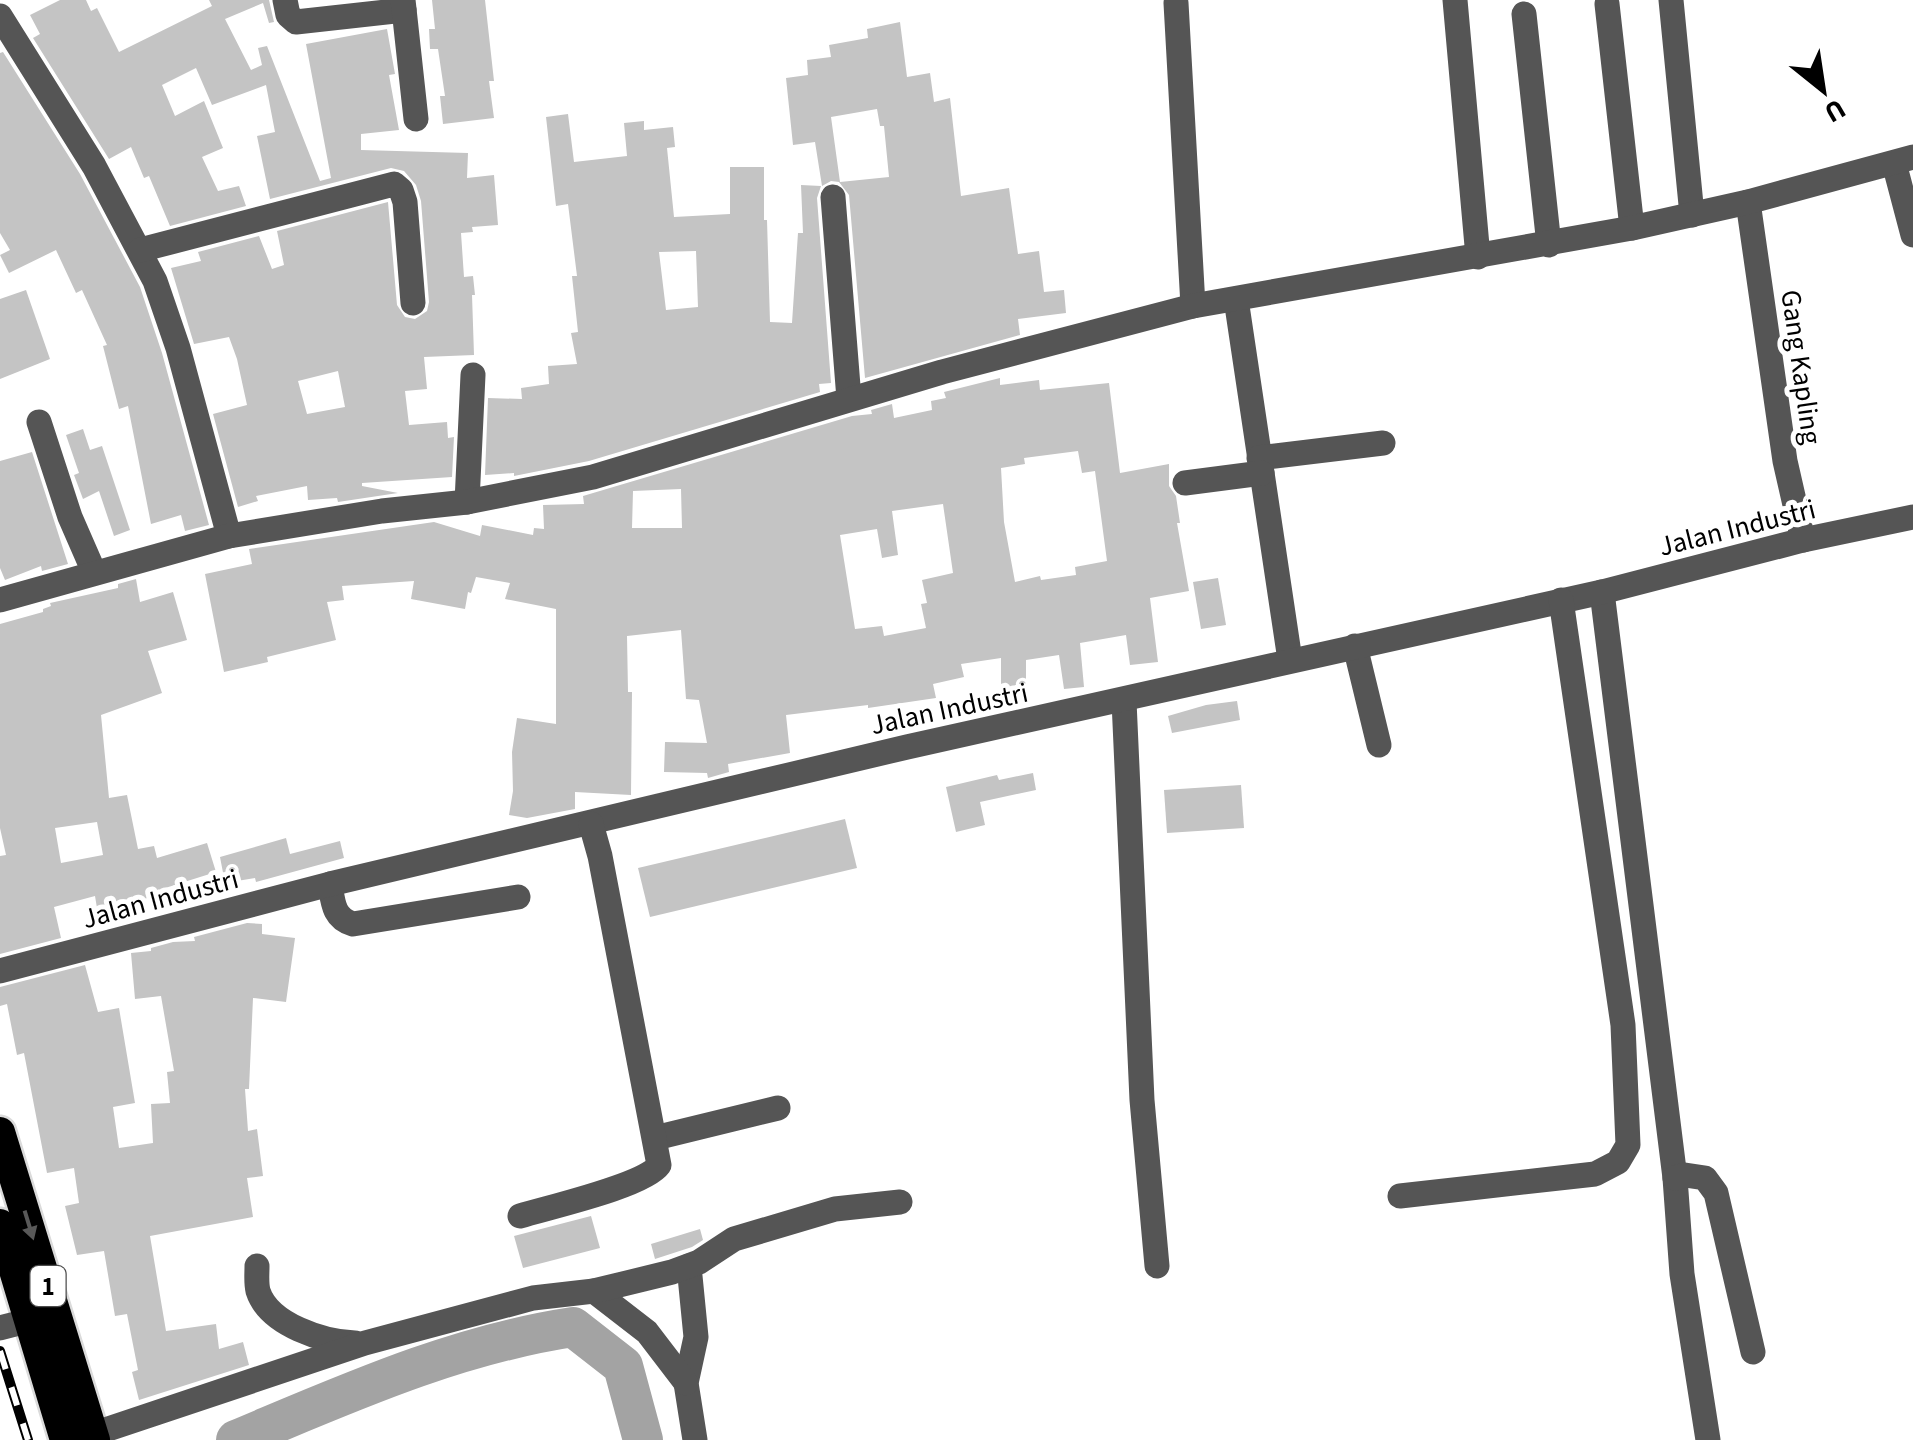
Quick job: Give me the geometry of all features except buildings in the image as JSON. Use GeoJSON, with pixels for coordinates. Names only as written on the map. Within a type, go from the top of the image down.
{"type":"FeatureCollection","features":[{"type":"Feature","properties":{"kind":"highway","name":"1"},"geometry":{"type":"LineString","coordinates":[[0,1132],[85,1438]]}},
{"type":"Feature","properties":{"kind":"highway","name":"1"},"geometry":{"type":"LineString","coordinates":[[0,1224],[31,1320],[85,1438]]}},
{"type":"Feature","properties":{"kind":"street"},"geometry":{"type":"LineString","coordinates":[[285,0],[288,15],[296,22],[403,5],[416,119]]}},
{"type":"Feature","properties":{"kind":"street"},"geometry":{"type":"LineString","coordinates":[[1455,0],[1478,257]]}},
{"type":"Feature","properties":{"kind":"street"},"geometry":{"type":"LineString","coordinates":[[1672,0],[1692,215]]}},
{"type":"Feature","properties":{"kind":"street"},"geometry":{"type":"LineString","coordinates":[[1176,3],[1193,306]]}},
{"type":"Feature","properties":{"kind":"street"},"geometry":{"type":"LineString","coordinates":[[1607,4],[1632,228]]}},
{"type":"Feature","properties":{"kind":"street"},"geometry":{"type":"LineString","coordinates":[[1524,14],[1549,245]]}},
{"type":"Feature","properties":{"kind":"street"},"geometry":{"type":"LineString","coordinates":[[0,16],[94,166],[140,250],[171,324],[229,536]]}},
{"type":"Feature","properties":{"kind":"street"},"geometry":{"type":"LineString","coordinates":[[0,600],[229,536],[382,511],[468,502],[593,477],[849,399],[1193,306],[1632,228],[1904,160],[1913,234]]}},
{"type":"Feature","properties":{"kind":"street"},"geometry":{"type":"LineString","coordinates":[[140,250],[394,184],[405,202],[414,303]]}},
{"type":"Feature","properties":{"kind":"street"},"geometry":{"type":"LineString","coordinates":[[833,196],[849,399]]}},
{"type":"Feature","properties":{"kind":"street","name":"Gang Kapling"},"geometry":{"type":"LineString","coordinates":[[1748,202],[1786,460],[1803,540]]}},
{"type":"Feature","properties":{"kind":"street"},"geometry":{"type":"LineString","coordinates":[[1236,299],[1290,660]]}},
{"type":"Feature","properties":{"kind":"street"},"geometry":{"type":"LineString","coordinates":[[468,502],[473,375]]}},
{"type":"Feature","properties":{"kind":"street"},"geometry":{"type":"LineString","coordinates":[[39,422],[70,517],[94,572]]}},
{"type":"Feature","properties":{"kind":"street"},"geometry":{"type":"LineString","coordinates":[[1185,483],[1383,444]]}},
{"type":"Feature","properties":{"kind":"street","name":"Jalan Industri"},"geometry":{"type":"LineString","coordinates":[[0,971],[330,884],[1913,517]]}},
{"type":"Feature","properties":{"kind":"street"},"geometry":{"type":"LineString","coordinates":[[1602,592],[1675,1178],[1682,1274],[1708,1440]]}},
{"type":"Feature","properties":{"kind":"street"},"geometry":{"type":"LineString","coordinates":[[1400,1196],[1595,1174],[1614,1166],[1628,1145],[1623,1025],[1562,600]]}},
{"type":"Feature","properties":{"kind":"street"},"geometry":{"type":"LineString","coordinates":[[1354,646],[1379,746]]}},
{"type":"Feature","properties":{"kind":"street"},"geometry":{"type":"LineString","coordinates":[[1124,701],[1142,1100],[1157,1266]]}},
{"type":"Feature","properties":{"kind":"street"},"geometry":{"type":"LineString","coordinates":[[520,1216],[650,1174],[660,1162],[591,824]]}},
{"type":"Feature","properties":{"kind":"street"},"geometry":{"type":"LineString","coordinates":[[330,884],[338,915],[353,924],[518,897]]}},
{"type":"Feature","properties":{"kind":"street"},"geometry":{"type":"LineString","coordinates":[[656,1138],[778,1108]]}},
{"type":"Feature","properties":{"kind":"street"},"geometry":{"type":"LineString","coordinates":[[1675,1178],[1705,1178],[1716,1194],[1753,1352]]}},
{"type":"Feature","properties":{"kind":"street"},"geometry":{"type":"LineString","coordinates":[[85,1438],[365,1344],[533,1298],[594,1291],[689,1266],[734,1240],[835,1209],[900,1202]]}},
{"type":"Feature","properties":{"kind":"street"},"geometry":{"type":"LineString","coordinates":[[257,1266],[258,1291],[270,1310],[281,1318],[317,1337],[365,1344]]}},
{"type":"Feature","properties":{"kind":"street"},"geometry":{"type":"LineString","coordinates":[[689,1266],[696,1337],[686,1383],[695,1440]]}},
{"type":"Feature","properties":{"kind":"street"},"geometry":{"type":"LineString","coordinates":[[594,1291],[648,1332],[686,1383]]}},
{"type":"Feature","properties":{"kind":"street"},"geometry":{"type":"LineString","coordinates":[[0,1328],[31,1320]]}},
{"type":"Feature","properties":{"kind":"waterway"},"geometry":{"type":"LineString","coordinates":[[236,1440],[443,1359],[573,1327],[623,1366],[643,1440]]}},
{"type":"Feature","properties":{"kind":"railway"},"geometry":{"type":"LineString","coordinates":[[0,1351],[28,1440]]}}]}
